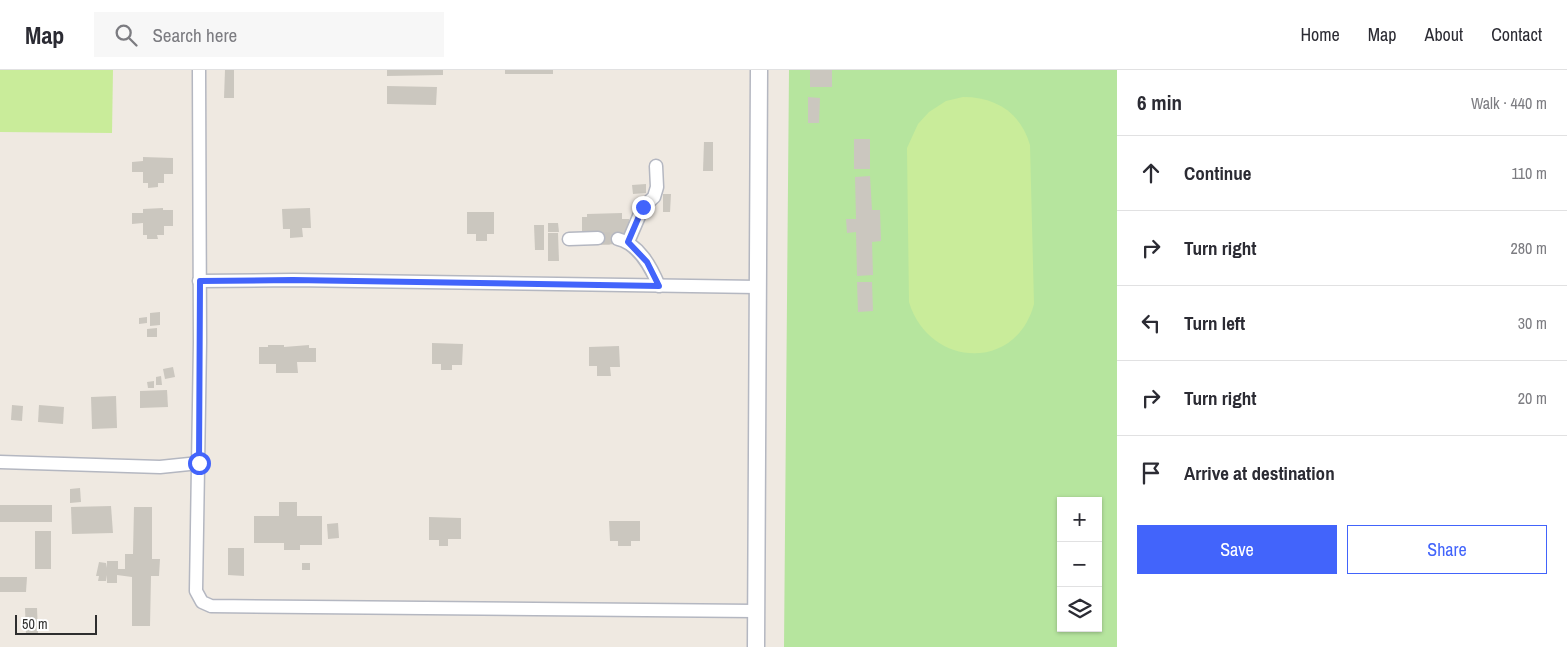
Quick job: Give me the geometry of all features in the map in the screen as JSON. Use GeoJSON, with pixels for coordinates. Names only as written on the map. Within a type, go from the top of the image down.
{"type":"FeatureCollection","features":[{"type":"Feature","properties":{"kind":"street"},"geometry":{"type":"LineString","coordinates":[[200,70],[199,463],[196,591],[198,598],[206,605],[413,610],[755,610]]}},
{"type":"Feature","properties":{"kind":"street"},"geometry":{"type":"LineString","coordinates":[[756,647],[759,70]]}},
{"type":"Feature","properties":{"kind":"street"},"geometry":{"type":"LineString","coordinates":[[656,166],[657,187],[654,197],[643,207],[623,241],[647,262],[659,286]]}},
{"type":"Feature","properties":{"kind":"street"},"geometry":{"type":"LineString","coordinates":[[568,239],[598,238]]}},
{"type":"Feature","properties":{"kind":"street"},"geometry":{"type":"LineString","coordinates":[[200,281],[293,280],[758,287]]}},
{"type":"Feature","properties":{"kind":"street"},"geometry":{"type":"LineString","coordinates":[[0,462],[160,467],[199,463]]}},
{"type":"Feature","properties":{"kind":"green space"},"geometry":{"type":"Polygon","coordinates":[[[0,70],[113,70],[112,133],[0,132],[0,70]]]}},
{"type":"Feature","properties":{"kind":"green space"},"geometry":{"type":"Polygon","coordinates":[[[789,70],[1117,70],[1117,647],[784,647],[789,70]]]}},
{"type":"Feature","properties":{"kind":"green space"},"geometry":{"type":"Polygon","coordinates":[[[963,97],[986,100],[1005,109],[1020,124],[1030,145],[1034,304],[1024,326],[1010,342],[992,351],[972,353],[953,350],[934,340],[919,324],[909,302],[907,148],[918,124],[929,112],[946,101],[963,97]]]}},
{"type":"Feature","properties":{"kind":"building"},"geometry":{"type":"Polygon","coordinates":[[[225,70],[234,70],[234,98],[224,98],[225,70]]]}},
{"type":"Feature","properties":{"kind":"building"},"geometry":{"type":"Polygon","coordinates":[[[387,70],[443,70],[443,75],[387,76],[387,70]]]}},
{"type":"Feature","properties":{"kind":"building"},"geometry":{"type":"Polygon","coordinates":[[[505,70],[553,70],[553,74],[505,74],[505,70]]]}},
{"type":"Feature","properties":{"kind":"building"},"geometry":{"type":"Polygon","coordinates":[[[810,70],[832,70],[832,87],[810,87],[810,70]]]}},
{"type":"Feature","properties":{"kind":"building"},"geometry":{"type":"Polygon","coordinates":[[[387,86],[437,87],[436,105],[387,104],[387,86]]]}},
{"type":"Feature","properties":{"kind":"building"},"geometry":{"type":"Polygon","coordinates":[[[808,97],[820,98],[819,123],[808,123],[808,97]]]}},
{"type":"Feature","properties":{"kind":"building"},"geometry":{"type":"Polygon","coordinates":[[[854,139],[870,139],[870,169],[854,169],[854,139]]]}},
{"type":"Feature","properties":{"kind":"building"},"geometry":{"type":"Polygon","coordinates":[[[704,142],[713,142],[713,171],[703,171],[704,142]]]}},
{"type":"Feature","properties":{"kind":"building"},"geometry":{"type":"Polygon","coordinates":[[[143,157],[173,158],[173,174],[164,174],[164,183],[158,183],[158,187],[148,188],[148,183],[143,183],[143,172],[132,172],[132,162],[143,161],[143,157]]]}},
{"type":"Feature","properties":{"kind":"building"},"geometry":{"type":"Polygon","coordinates":[[[870,176],[872,210],[880,210],[881,241],[872,242],[873,275],[857,276],[856,232],[847,233],[846,219],[856,219],[855,177],[870,176]]]}},
{"type":"Feature","properties":{"kind":"building"},"geometry":{"type":"Polygon","coordinates":[[[646,184],[646,193],[633,194],[632,185],[646,184]]]}},
{"type":"Feature","properties":{"kind":"building"},"geometry":{"type":"Polygon","coordinates":[[[663,194],[671,194],[670,212],[663,212],[663,194]]]}},
{"type":"Feature","properties":{"kind":"building"},"geometry":{"type":"Polygon","coordinates":[[[163,208],[163,210],[173,210],[173,226],[164,226],[164,235],[157,235],[158,239],[147,239],[147,235],[143,235],[143,223],[132,224],[132,213],[143,213],[143,209],[163,208]]]}},
{"type":"Feature","properties":{"kind":"building"},"geometry":{"type":"Polygon","coordinates":[[[310,208],[311,228],[302,228],[303,237],[290,238],[290,229],[283,229],[282,209],[310,208]]]}},
{"type":"Feature","properties":{"kind":"building"},"geometry":{"type":"Polygon","coordinates":[[[467,212],[494,212],[494,234],[487,234],[487,241],[476,241],[476,234],[467,234],[467,212]]]}},
{"type":"Feature","properties":{"kind":"building"},"geometry":{"type":"Polygon","coordinates":[[[622,213],[622,219],[629,219],[630,235],[618,244],[598,245],[598,235],[582,235],[582,217],[587,217],[587,214],[622,213]]]}},
{"type":"Feature","properties":{"kind":"building"},"geometry":{"type":"Polygon","coordinates":[[[548,223],[558,223],[559,232],[548,232],[548,223]]]}},
{"type":"Feature","properties":{"kind":"building"},"geometry":{"type":"Polygon","coordinates":[[[534,225],[544,225],[544,250],[535,250],[534,225]]]}},
{"type":"Feature","properties":{"kind":"building"},"geometry":{"type":"Polygon","coordinates":[[[548,233],[558,233],[559,261],[548,261],[548,233]]]}},
{"type":"Feature","properties":{"kind":"building"},"geometry":{"type":"Polygon","coordinates":[[[857,282],[872,282],[873,311],[858,312],[857,282]]]}},
{"type":"Feature","properties":{"kind":"building"},"geometry":{"type":"Polygon","coordinates":[[[160,312],[160,325],[150,326],[150,313],[160,312]]]}},
{"type":"Feature","properties":{"kind":"building"},"geometry":{"type":"Polygon","coordinates":[[[147,317],[147,323],[139,324],[139,318],[147,317]]]}},
{"type":"Feature","properties":{"kind":"building"},"geometry":{"type":"Polygon","coordinates":[[[157,328],[157,337],[147,337],[147,329],[157,328]]]}},
{"type":"Feature","properties":{"kind":"building"},"geometry":{"type":"Polygon","coordinates":[[[432,343],[463,344],[462,365],[452,365],[452,370],[441,370],[441,364],[432,364],[432,343]]]}},
{"type":"Feature","properties":{"kind":"building"},"geometry":{"type":"Polygon","coordinates":[[[268,345],[284,345],[284,347],[309,345],[309,348],[316,348],[316,362],[297,362],[298,373],[276,373],[276,364],[259,364],[259,347],[268,347],[268,345]]]}},
{"type":"Feature","properties":{"kind":"building"},"geometry":{"type":"Polygon","coordinates":[[[619,346],[620,367],[610,367],[611,376],[597,376],[597,366],[589,366],[589,347],[619,346]]]}},
{"type":"Feature","properties":{"kind":"building"},"geometry":{"type":"Polygon","coordinates":[[[173,367],[175,377],[165,379],[163,369],[173,367]]]}},
{"type":"Feature","properties":{"kind":"building"},"geometry":{"type":"Polygon","coordinates":[[[161,376],[162,385],[156,385],[156,377],[161,376]]]}},
{"type":"Feature","properties":{"kind":"building"},"geometry":{"type":"Polygon","coordinates":[[[154,381],[154,388],[148,388],[147,382],[154,381]]]}},
{"type":"Feature","properties":{"kind":"building"},"geometry":{"type":"Polygon","coordinates":[[[167,390],[168,407],[140,408],[140,391],[167,390]]]}},
{"type":"Feature","properties":{"kind":"building"},"geometry":{"type":"Polygon","coordinates":[[[116,396],[117,428],[92,429],[91,397],[116,396]]]}},
{"type":"Feature","properties":{"kind":"building"},"geometry":{"type":"Polygon","coordinates":[[[12,405],[23,406],[22,421],[11,420],[12,405]]]}},
{"type":"Feature","properties":{"kind":"building"},"geometry":{"type":"Polygon","coordinates":[[[39,405],[64,407],[63,424],[38,422],[39,405]]]}},
{"type":"Feature","properties":{"kind":"building"},"geometry":{"type":"Polygon","coordinates":[[[80,488],[81,502],[70,503],[70,489],[80,488]]]}},
{"type":"Feature","properties":{"kind":"building"},"geometry":{"type":"Polygon","coordinates":[[[279,502],[297,502],[297,516],[322,516],[322,545],[300,545],[300,550],[284,550],[284,543],[254,543],[254,516],[279,516],[279,502]]]}},
{"type":"Feature","properties":{"kind":"building"},"geometry":{"type":"Polygon","coordinates":[[[0,505],[52,505],[52,522],[0,522],[0,505]]]}},
{"type":"Feature","properties":{"kind":"building"},"geometry":{"type":"Polygon","coordinates":[[[111,506],[113,533],[72,534],[71,507],[111,506]]]}},
{"type":"Feature","properties":{"kind":"building"},"geometry":{"type":"Polygon","coordinates":[[[134,507],[152,507],[152,559],[160,559],[159,576],[151,576],[150,626],[132,626],[132,577],[117,575],[117,583],[107,583],[107,575],[106,581],[98,581],[99,576],[96,576],[99,562],[106,563],[107,568],[107,561],[118,561],[118,569],[125,569],[125,554],[133,554],[134,507]]]}},
{"type":"Feature","properties":{"kind":"building"},"geometry":{"type":"Polygon","coordinates":[[[429,517],[461,518],[461,539],[448,539],[448,546],[439,546],[439,540],[429,540],[429,517]]]}},
{"type":"Feature","properties":{"kind":"building"},"geometry":{"type":"Polygon","coordinates":[[[609,521],[640,521],[640,541],[631,541],[631,546],[618,546],[618,541],[610,541],[609,521]]]}},
{"type":"Feature","properties":{"kind":"building"},"geometry":{"type":"Polygon","coordinates":[[[338,523],[339,538],[328,539],[327,524],[338,523]]]}},
{"type":"Feature","properties":{"kind":"building"},"geometry":{"type":"Polygon","coordinates":[[[35,531],[51,531],[51,569],[35,569],[35,531]]]}},
{"type":"Feature","properties":{"kind":"building"},"geometry":{"type":"Polygon","coordinates":[[[228,548],[244,548],[244,576],[228,575],[228,548]]]}},
{"type":"Feature","properties":{"kind":"building"},"geometry":{"type":"Polygon","coordinates":[[[302,563],[310,563],[310,570],[302,570],[302,563]]]}},
{"type":"Feature","properties":{"kind":"building"},"geometry":{"type":"Polygon","coordinates":[[[0,577],[27,577],[26,592],[0,592],[0,577]]]}},
{"type":"Feature","properties":{"kind":"building"},"geometry":{"type":"Polygon","coordinates":[[[25,608],[37,608],[38,634],[26,635],[25,608]]]}},
{"type":"Feature","properties":{"kind":"tunnel"},"geometry":{"type":"LineString","coordinates":[[598,238],[618,239]]}},
{"type":"Feature","properties":{"kind":"route"},"geometry":{"type":"LineString","coordinates":[[199,463],[200,281],[293,280],[659,286],[647,262],[628,242],[643,207]]}}]}
